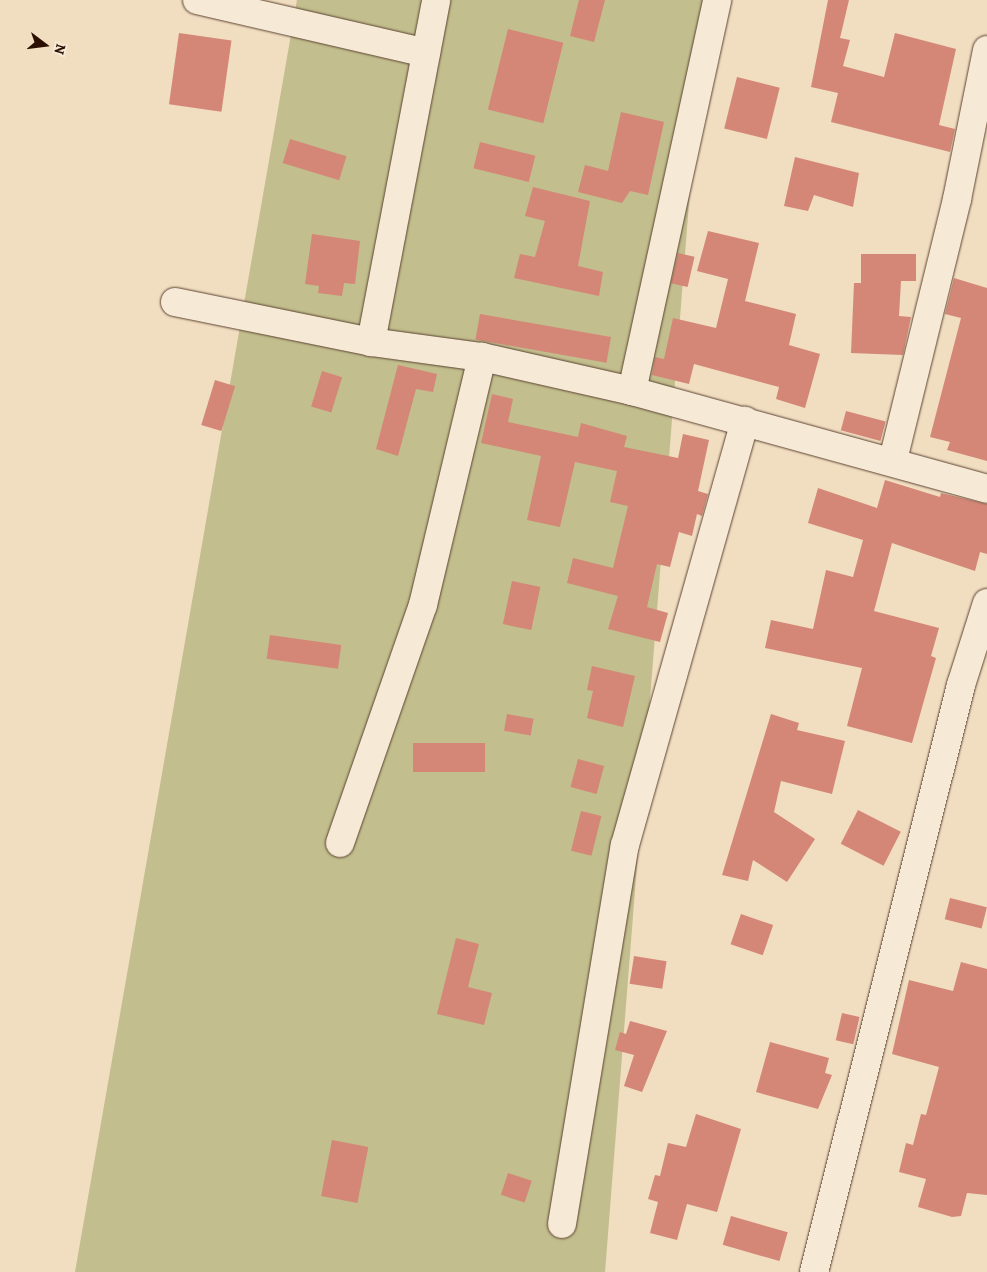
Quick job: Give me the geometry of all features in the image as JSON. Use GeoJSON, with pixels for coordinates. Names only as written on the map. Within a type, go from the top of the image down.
{"type":"FeatureCollection","features":[{"type":"Feature","properties":{"kind":"street"},"geometry":{"type":"LineString","coordinates":[[197,0],[426,54]]}},
{"type":"Feature","properties":{"kind":"street"},"geometry":{"type":"LineString","coordinates":[[371,342],[436,0]]}},
{"type":"Feature","properties":{"kind":"street"},"geometry":{"type":"LineString","coordinates":[[632,391],[717,0]]}},
{"type":"Feature","properties":{"kind":"street"},"geometry":{"type":"LineString","coordinates":[[893,460],[954,209],[987,50]]}},
{"type":"Feature","properties":{"kind":"street"},"geometry":{"type":"LineString","coordinates":[[175,302],[371,342],[482,357],[632,391],[893,460],[987,489]]}},
{"type":"Feature","properties":{"kind":"street"},"geometry":{"type":"LineString","coordinates":[[340,843],[423,605],[482,357]]}},
{"type":"Feature","properties":{"kind":"street"},"geometry":{"type":"LineString","coordinates":[[562,1224],[625,845],[745,421]]}},
{"type":"Feature","properties":{"kind":"street"},"geometry":{"type":"LineString","coordinates":[[814,1272],[961,685],[987,603]]}},
{"type":"Feature","properties":{"kind":"shaded area"},"geometry":{"type":"Polygon","coordinates":[[[297,0],[705,0],[605,1272],[75,1272],[297,0]]]}},
{"type":"Feature","properties":{"kind":"building"},"geometry":{"type":"Polygon","coordinates":[[[579,0],[605,0],[594,42],[570,36],[579,0]]]}},
{"type":"Feature","properties":{"kind":"building"},"geometry":{"type":"Polygon","coordinates":[[[828,0],[849,0],[840,38],[850,40],[843,66],[884,77],[895,33],[956,49],[939,125],[955,129],[950,152],[831,122],[838,93],[811,87],[828,0]]]}},
{"type":"Feature","properties":{"kind":"building"},"geometry":{"type":"Polygon","coordinates":[[[508,29],[563,43],[543,123],[488,110],[508,29]]]}},
{"type":"Feature","properties":{"kind":"building"},"geometry":{"type":"Polygon","coordinates":[[[179,33],[231,40],[221,112],[169,104],[179,33]]]}},
{"type":"Feature","properties":{"kind":"building"},"geometry":{"type":"Polygon","coordinates":[[[737,77],[780,88],[767,139],[724,128],[737,77]]]}},
{"type":"Feature","properties":{"kind":"building"},"geometry":{"type":"Polygon","coordinates":[[[621,112],[664,122],[648,195],[630,191],[622,203],[578,192],[585,165],[608,171],[621,112]]]}},
{"type":"Feature","properties":{"kind":"building"},"geometry":{"type":"Polygon","coordinates":[[[290,139],[346,156],[339,180],[283,163],[290,139]]]}},
{"type":"Feature","properties":{"kind":"building"},"geometry":{"type":"Polygon","coordinates":[[[480,142],[535,156],[529,182],[473,168],[480,142]]]}},
{"type":"Feature","properties":{"kind":"building"},"geometry":{"type":"Polygon","coordinates":[[[795,157],[859,173],[853,207],[814,195],[808,211],[784,206],[795,157]]]}},
{"type":"Feature","properties":{"kind":"building"},"geometry":{"type":"Polygon","coordinates":[[[533,187],[590,201],[578,266],[603,272],[599,296],[514,278],[520,254],[535,257],[545,221],[525,216],[533,187]]]}},
{"type":"Feature","properties":{"kind":"building"},"geometry":{"type":"Polygon","coordinates":[[[708,231],[759,243],[745,301],[796,314],[789,345],[820,354],[805,408],[776,399],[779,387],[694,364],[689,384],[652,375],[655,357],[664,359],[673,318],[716,328],[728,279],[697,271],[708,231]]]}},
{"type":"Feature","properties":{"kind":"building"},"geometry":{"type":"Polygon","coordinates":[[[312,234],[360,241],[355,284],[344,283],[342,296],[318,293],[319,286],[305,284],[312,234]]]}},
{"type":"Feature","properties":{"kind":"building"},"geometry":{"type":"Polygon","coordinates":[[[678,253],[695,257],[688,287],[671,283],[678,253]]]}},
{"type":"Feature","properties":{"kind":"building"},"geometry":{"type":"Polygon","coordinates":[[[861,254],[916,254],[916,281],[901,281],[899,316],[911,317],[903,355],[851,353],[854,283],[861,283],[861,254]]]}},
{"type":"Feature","properties":{"kind":"building"},"geometry":{"type":"Polygon","coordinates":[[[954,278],[987,288],[987,461],[947,450],[950,442],[930,437],[961,318],[945,314],[954,278]]]}},
{"type":"Feature","properties":{"kind":"building"},"geometry":{"type":"Polygon","coordinates":[[[480,314],[611,337],[606,363],[475,340],[480,314]]]}},
{"type":"Feature","properties":{"kind":"building"},"geometry":{"type":"Polygon","coordinates":[[[398,365],[437,374],[433,392],[416,389],[398,456],[376,449],[398,365]]]}},
{"type":"Feature","properties":{"kind":"building"},"geometry":{"type":"Polygon","coordinates":[[[322,371],[342,377],[331,413],[311,406],[322,371]]]}},
{"type":"Feature","properties":{"kind":"building"},"geometry":{"type":"Polygon","coordinates":[[[215,380],[235,386],[221,431],[201,425],[215,380]]]}},
{"type":"Feature","properties":{"kind":"building"},"geometry":{"type":"Polygon","coordinates":[[[492,394],[513,399],[508,422],[578,437],[581,423],[627,436],[624,447],[678,458],[683,434],[709,440],[698,491],[708,494],[702,516],[697,514],[692,536],[679,532],[670,567],[657,564],[647,607],[668,613],[660,642],[608,629],[618,596],[567,583],[573,558],[613,568],[628,506],[610,502],[617,471],[575,462],[560,527],[527,520],[541,456],[481,443],[492,394]]]}},
{"type":"Feature","properties":{"kind":"building"},"geometry":{"type":"Polygon","coordinates":[[[846,411],[886,422],[880,441],[841,430],[846,411]]]}},
{"type":"Feature","properties":{"kind":"building"},"geometry":{"type":"Polygon","coordinates":[[[885,480],[940,497],[941,493],[987,504],[987,554],[980,552],[975,571],[892,543],[874,611],[939,628],[931,656],[936,658],[912,743],[847,726],[862,668],[765,648],[771,620],[813,629],[826,570],[853,577],[863,540],[808,523],[818,488],[877,508],[885,480]]]}},
{"type":"Feature","properties":{"kind":"building"},"geometry":{"type":"Polygon","coordinates":[[[512,581],[540,587],[531,630],[503,624],[512,581]]]}},
{"type":"Feature","properties":{"kind":"building"},"geometry":{"type":"Polygon","coordinates":[[[270,635],[341,645],[338,669],[267,659],[270,635]]]}},
{"type":"Feature","properties":{"kind":"building"},"geometry":{"type":"Polygon","coordinates":[[[592,666],[635,676],[623,727],[587,718],[593,691],[587,690],[592,666]]]}},
{"type":"Feature","properties":{"kind":"building"},"geometry":{"type":"Polygon","coordinates":[[[507,714],[534,719],[531,735],[504,731],[507,714]]]}},
{"type":"Feature","properties":{"kind":"building"},"geometry":{"type":"Polygon","coordinates":[[[771,714],[799,723],[797,730],[845,741],[832,794],[781,781],[774,812],[815,839],[787,882],[753,860],[748,881],[722,875],[771,714]]]}},
{"type":"Feature","properties":{"kind":"building"},"geometry":{"type":"Polygon","coordinates":[[[413,743],[485,743],[485,772],[413,772],[413,743]]]}},
{"type":"Feature","properties":{"kind":"building"},"geometry":{"type":"Polygon","coordinates":[[[578,759],[604,766],[597,794],[570,787],[578,759]]]}},
{"type":"Feature","properties":{"kind":"building"},"geometry":{"type":"Polygon","coordinates":[[[858,810],[901,832],[884,866],[841,844],[858,810]]]}},
{"type":"Feature","properties":{"kind":"building"},"geometry":{"type":"Polygon","coordinates":[[[581,811],[601,816],[591,856],[571,851],[581,811]]]}},
{"type":"Feature","properties":{"kind":"building"},"geometry":{"type":"Polygon","coordinates":[[[950,898],[987,907],[982,929],[945,919],[950,898]]]}},
{"type":"Feature","properties":{"kind":"building"},"geometry":{"type":"Polygon","coordinates":[[[741,914],[773,925],[763,955],[731,944],[741,914]]]}},
{"type":"Feature","properties":{"kind":"building"},"geometry":{"type":"Polygon","coordinates":[[[456,938],[479,944],[468,987],[492,993],[484,1025],[437,1014],[456,938]]]}},
{"type":"Feature","properties":{"kind":"building"},"geometry":{"type":"Polygon","coordinates":[[[634,956],[667,961],[662,989],[630,984],[634,956]]]}},
{"type":"Feature","properties":{"kind":"building"},"geometry":{"type":"Polygon","coordinates":[[[961,962],[987,969],[987,1195],[967,1193],[961,1216],[952,1217],[918,1207],[926,1179],[899,1172],[906,1143],[913,1145],[921,1114],[926,1115],[939,1067],[892,1054],[909,980],[953,991],[961,962]]]}},
{"type":"Feature","properties":{"kind":"building"},"geometry":{"type":"Polygon","coordinates":[[[842,1013],[860,1017],[853,1044],[836,1040],[842,1013]]]}},
{"type":"Feature","properties":{"kind":"building"},"geometry":{"type":"Polygon","coordinates":[[[630,1021],[667,1031],[642,1092],[624,1086],[634,1055],[615,1050],[620,1032],[626,1034],[630,1021]]]}},
{"type":"Feature","properties":{"kind":"building"},"geometry":{"type":"Polygon","coordinates":[[[770,1042],[829,1058],[825,1073],[832,1075],[818,1109],[756,1092],[770,1042]]]}},
{"type":"Feature","properties":{"kind":"building"},"geometry":{"type":"Polygon","coordinates":[[[696,1114],[741,1129],[717,1212],[687,1204],[677,1240],[650,1233],[658,1202],[648,1199],[655,1175],[660,1176],[668,1143],[686,1147],[696,1114]]]}},
{"type":"Feature","properties":{"kind":"building"},"geometry":{"type":"Polygon","coordinates":[[[332,1140],[368,1147],[357,1203],[321,1196],[332,1140]]]}},
{"type":"Feature","properties":{"kind":"building"},"geometry":{"type":"Polygon","coordinates":[[[508,1173],[532,1181],[525,1203],[501,1195],[508,1173]]]}},
{"type":"Feature","properties":{"kind":"building"},"geometry":{"type":"Polygon","coordinates":[[[731,1216],[788,1232],[779,1261],[723,1245],[731,1216]]]}}]}
